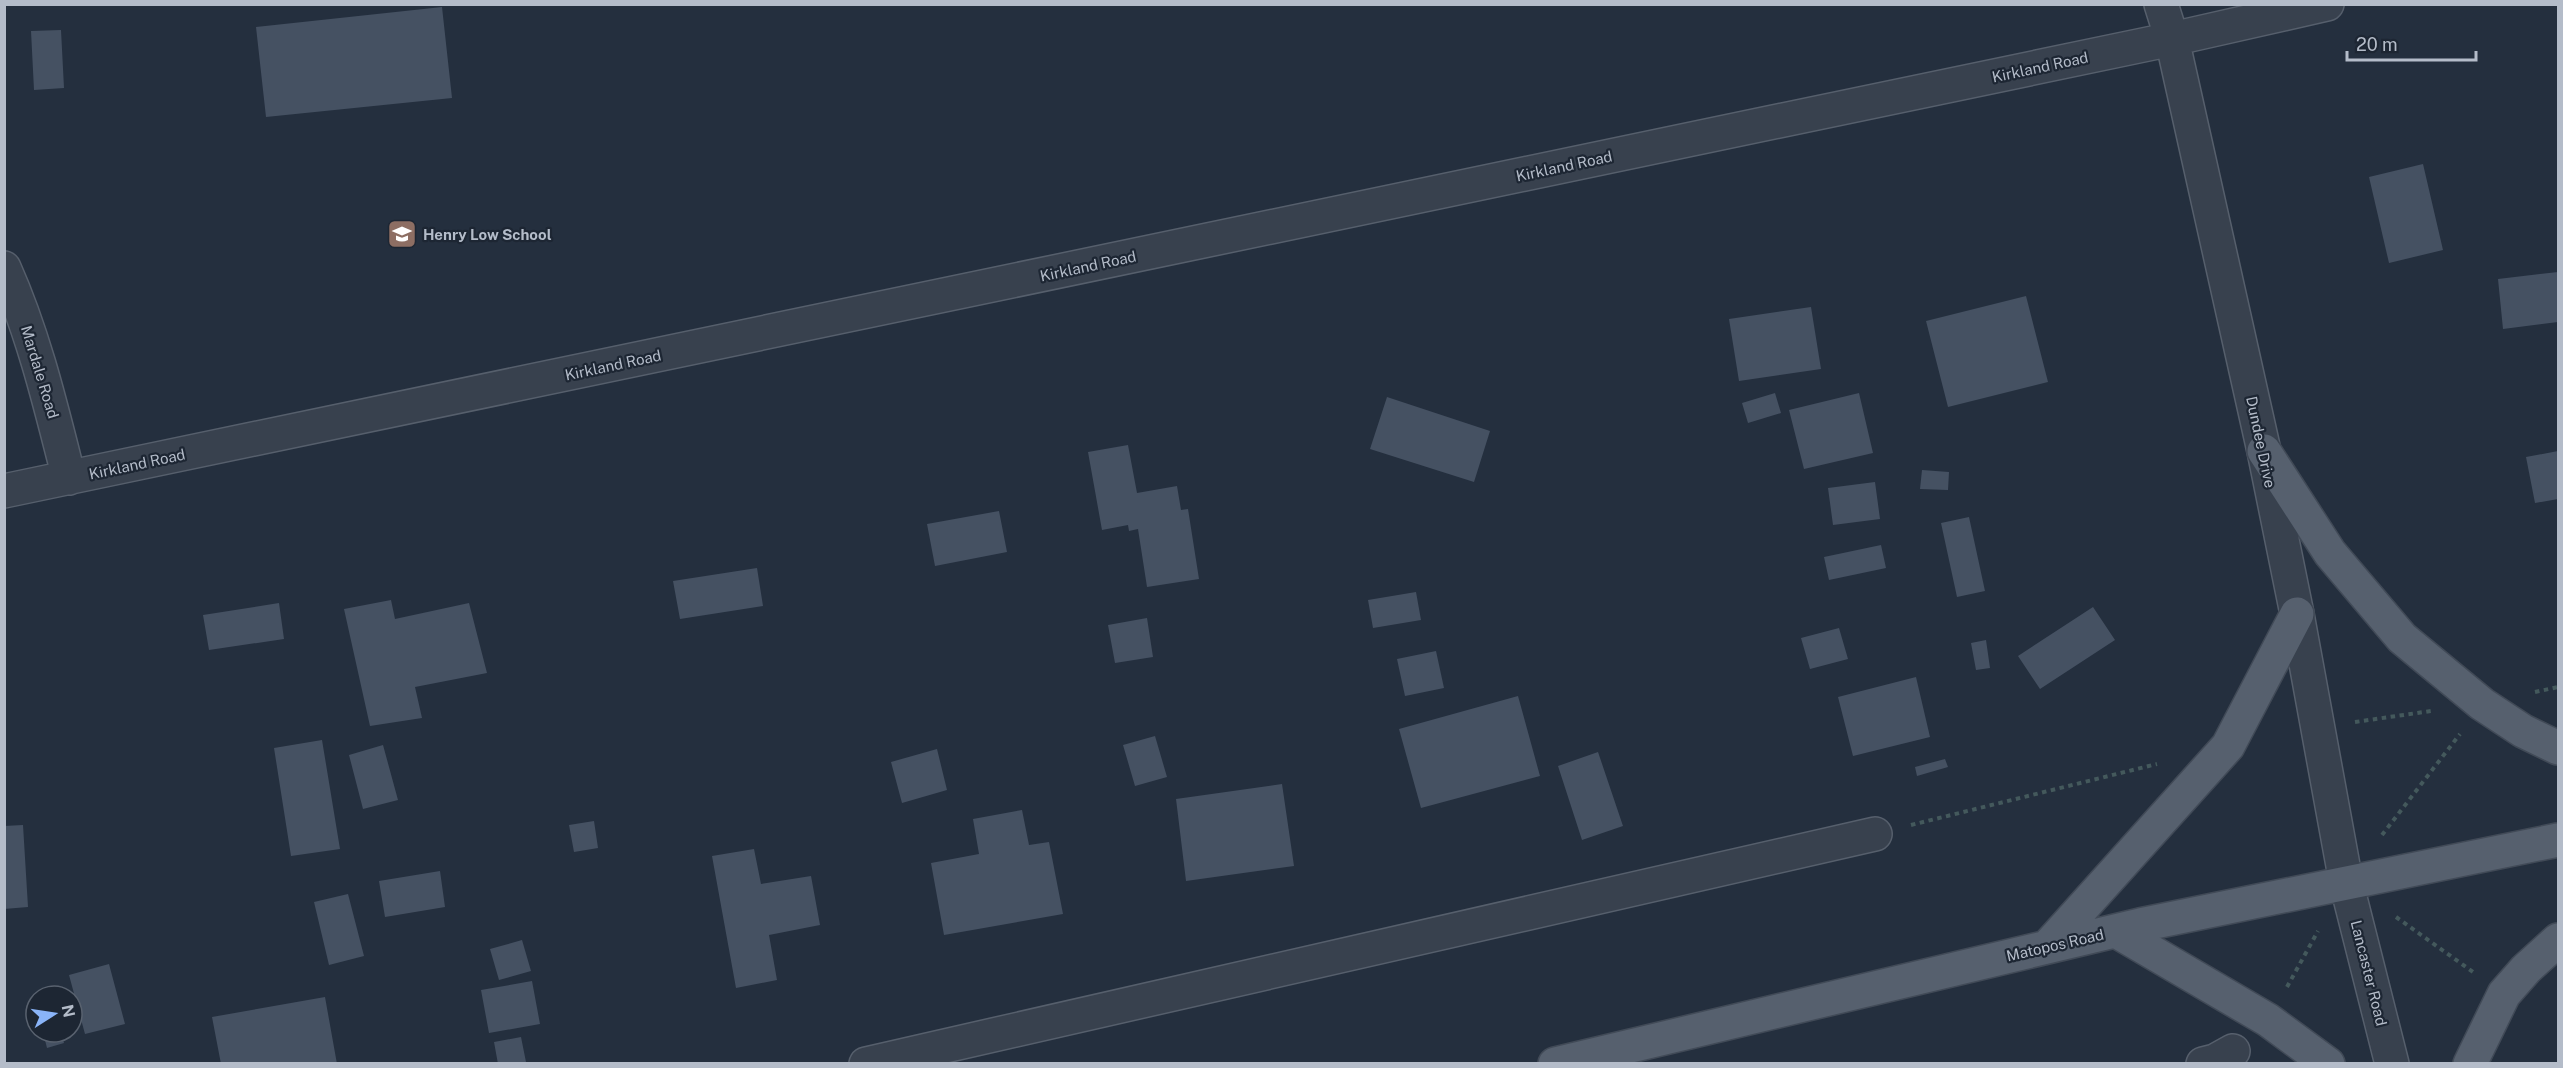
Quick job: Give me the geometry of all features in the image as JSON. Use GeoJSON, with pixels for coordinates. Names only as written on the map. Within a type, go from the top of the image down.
{"type":"FeatureCollection","features":[{"type":"Feature","properties":{"kind":"main road"},"geometry":{"type":"LineString","coordinates":[[2264,451],[2330,553],[2402,638],[2482,704],[2523,731],[2559,748]]}},
{"type":"Feature","properties":{"kind":"main road"},"geometry":{"type":"LineString","coordinates":[[2048,946],[2228,746],[2297,614]]}},
{"type":"Feature","properties":{"kind":"main road","name":"Matopos Road"},"geometry":{"type":"LineString","coordinates":[[1556,1064],[2048,946],[2346,882],[2559,840]]}},
{"type":"Feature","properties":{"kind":"main road"},"geometry":{"type":"LineString","coordinates":[[2116,931],[2268,1020],[2328,1064]]}},
{"type":"Feature","properties":{"kind":"main road"},"geometry":{"type":"LineString","coordinates":[[2470,1064],[2504,994],[2526,969],[2559,940]]}},
{"type":"Feature","properties":{"kind":"street","name":"Dundee Drive"},"geometry":{"type":"LineString","coordinates":[[2161,4],[2172,39],[2264,451],[2297,614],[2346,882]]}},
{"type":"Feature","properties":{"kind":"street","name":"Kirkland Road"},"geometry":{"type":"LineString","coordinates":[[4,491],[2172,39],[2327,4]]}},
{"type":"Feature","properties":{"kind":"street","name":"Mardale Road"},"geometry":{"type":"LineString","coordinates":[[4,268],[14,290],[47,389],[69,478]]}},
{"type":"Feature","properties":{"kind":"street"},"geometry":{"type":"LineString","coordinates":[[866,1064],[1875,834]]}},
{"type":"Feature","properties":{"kind":"street","name":"Lancaster Road"},"geometry":{"type":"LineString","coordinates":[[2346,882],[2392,1064]]}},
{"type":"Feature","properties":{"kind":"street"},"geometry":{"type":"LineString","coordinates":[[2203,1064],[2215,1061],[2233,1051]]}},
{"type":"Feature","properties":{"kind":"path"},"geometry":{"type":"LineString","coordinates":[[2268,1020],[2346,882],[2482,704],[2559,687]]}},
{"type":"Feature","properties":{"kind":"path"},"geometry":{"type":"LineString","coordinates":[[2346,882],[2504,994]]}},
{"type":"Feature","properties":{"kind":"building"},"geometry":{"type":"Polygon","coordinates":[[[442,7],[452,98],[266,117],[256,27],[442,7]]]}},
{"type":"Feature","properties":{"kind":"building"},"geometry":{"type":"Polygon","coordinates":[[[61,30],[64,88],[34,90],[31,31],[61,30]]]}},
{"type":"Feature","properties":{"kind":"building"},"geometry":{"type":"Polygon","coordinates":[[[2423,164],[2443,250],[2389,263],[2369,177],[2423,164]]]}},
{"type":"Feature","properties":{"kind":"building"},"geometry":{"type":"Polygon","coordinates":[[[2558,272],[2558,322],[2503,329],[2498,279],[2558,272]]]}},
{"type":"Feature","properties":{"kind":"building"},"geometry":{"type":"Polygon","coordinates":[[[2026,296],[2048,382],[1948,407],[1926,321],[2026,296]]]}},
{"type":"Feature","properties":{"kind":"building"},"geometry":{"type":"Polygon","coordinates":[[[1811,307],[1821,369],[1739,381],[1729,319],[1811,307]]]}},
{"type":"Feature","properties":{"kind":"building"},"geometry":{"type":"Polygon","coordinates":[[[1775,393],[1781,413],[1748,423],[1742,403],[1775,393]]]}},
{"type":"Feature","properties":{"kind":"building"},"geometry":{"type":"Polygon","coordinates":[[[1859,393],[1873,453],[1804,469],[1789,410],[1859,393]]]}},
{"type":"Feature","properties":{"kind":"building"},"geometry":{"type":"Polygon","coordinates":[[[1387,397],[1490,431],[1474,482],[1370,449],[1387,397]]]}},
{"type":"Feature","properties":{"kind":"building"},"geometry":{"type":"Polygon","coordinates":[[[1128,445],[1137,493],[1177,486],[1181,510],[1188,509],[1199,579],[1147,587],[1138,529],[1129,531],[1128,525],[1102,530],[1088,452],[1128,445]]]}},
{"type":"Feature","properties":{"kind":"building"},"geometry":{"type":"Polygon","coordinates":[[[2558,451],[2558,499],[2535,503],[2526,457],[2558,451]]]}},
{"type":"Feature","properties":{"kind":"building"},"geometry":{"type":"Polygon","coordinates":[[[1922,470],[1949,472],[1948,490],[1920,489],[1922,470]]]}},
{"type":"Feature","properties":{"kind":"building"},"geometry":{"type":"Polygon","coordinates":[[[1875,482],[1880,519],[1833,525],[1828,488],[1875,482]]]}},
{"type":"Feature","properties":{"kind":"building"},"geometry":{"type":"Polygon","coordinates":[[[999,511],[1007,552],[935,566],[927,524],[999,511]]]}},
{"type":"Feature","properties":{"kind":"building"},"geometry":{"type":"Polygon","coordinates":[[[1969,517],[1985,591],[1957,597],[1941,523],[1969,517]]]}},
{"type":"Feature","properties":{"kind":"building"},"geometry":{"type":"Polygon","coordinates":[[[1881,545],[1886,568],[1829,580],[1824,557],[1881,545]]]}},
{"type":"Feature","properties":{"kind":"building"},"geometry":{"type":"Polygon","coordinates":[[[757,568],[763,606],[680,619],[673,581],[757,568]]]}},
{"type":"Feature","properties":{"kind":"building"},"geometry":{"type":"Polygon","coordinates":[[[1416,592],[1421,620],[1373,628],[1368,600],[1416,592]]]}},
{"type":"Feature","properties":{"kind":"building"},"geometry":{"type":"Polygon","coordinates":[[[391,600],[395,619],[469,603],[487,673],[415,687],[422,718],[370,726],[344,609],[391,600]]]}},
{"type":"Feature","properties":{"kind":"building"},"geometry":{"type":"Polygon","coordinates":[[[279,603],[284,639],[209,650],[203,615],[279,603]]]}},
{"type":"Feature","properties":{"kind":"building"},"geometry":{"type":"Polygon","coordinates":[[[2093,607],[2115,640],[2040,689],[2018,656],[2093,607]]]}},
{"type":"Feature","properties":{"kind":"building"},"geometry":{"type":"Polygon","coordinates":[[[1147,618],[1153,657],[1115,663],[1108,625],[1147,618]]]}},
{"type":"Feature","properties":{"kind":"building"},"geometry":{"type":"Polygon","coordinates":[[[1839,628],[1848,659],[1810,669],[1801,638],[1839,628]]]}},
{"type":"Feature","properties":{"kind":"building"},"geometry":{"type":"Polygon","coordinates":[[[1986,640],[1990,668],[1976,670],[1971,643],[1986,640]]]}},
{"type":"Feature","properties":{"kind":"building"},"geometry":{"type":"Polygon","coordinates":[[[1436,651],[1444,688],[1405,696],[1397,659],[1436,651]]]}},
{"type":"Feature","properties":{"kind":"building"},"geometry":{"type":"Polygon","coordinates":[[[1916,677],[1930,737],[1853,756],[1838,697],[1916,677]]]}},
{"type":"Feature","properties":{"kind":"building"},"geometry":{"type":"Polygon","coordinates":[[[1518,696],[1540,776],[1421,808],[1399,729],[1518,696]]]}},
{"type":"Feature","properties":{"kind":"building"},"geometry":{"type":"Polygon","coordinates":[[[1155,736],[1167,777],[1135,786],[1123,745],[1155,736]]]}},
{"type":"Feature","properties":{"kind":"building"},"geometry":{"type":"Polygon","coordinates":[[[322,740],[340,849],[291,856],[274,748],[322,740]]]}},
{"type":"Feature","properties":{"kind":"building"},"geometry":{"type":"Polygon","coordinates":[[[383,745],[398,800],[363,809],[349,755],[383,745]]]}},
{"type":"Feature","properties":{"kind":"building"},"geometry":{"type":"Polygon","coordinates":[[[937,749],[947,790],[902,803],[891,762],[937,749]]]}},
{"type":"Feature","properties":{"kind":"building"},"geometry":{"type":"Polygon","coordinates":[[[1598,752],[1623,826],[1582,840],[1558,766],[1598,752]]]}},
{"type":"Feature","properties":{"kind":"building"},"geometry":{"type":"Polygon","coordinates":[[[1945,759],[1948,767],[1917,776],[1915,767],[1945,759]]]}},
{"type":"Feature","properties":{"kind":"building"},"geometry":{"type":"Polygon","coordinates":[[[1282,784],[1294,866],[1186,881],[1176,799],[1282,784]]]}},
{"type":"Feature","properties":{"kind":"building"},"geometry":{"type":"Polygon","coordinates":[[[1022,810],[1029,845],[1049,842],[1063,914],[944,935],[931,863],[979,854],[973,819],[1022,810]]]}},
{"type":"Feature","properties":{"kind":"building"},"geometry":{"type":"Polygon","coordinates":[[[594,821],[598,848],[574,852],[569,825],[594,821]]]}},
{"type":"Feature","properties":{"kind":"building"},"geometry":{"type":"Polygon","coordinates":[[[23,825],[28,907],[4,909],[4,826],[23,825]]]}},
{"type":"Feature","properties":{"kind":"building"},"geometry":{"type":"Polygon","coordinates":[[[754,849],[761,884],[811,876],[820,925],[769,935],[777,980],[736,988],[712,856],[754,849]]]}},
{"type":"Feature","properties":{"kind":"building"},"geometry":{"type":"Polygon","coordinates":[[[440,871],[445,907],[385,917],[379,881],[440,871]]]}},
{"type":"Feature","properties":{"kind":"building"},"geometry":{"type":"Polygon","coordinates":[[[348,894],[364,956],[329,965],[314,902],[348,894]]]}},
{"type":"Feature","properties":{"kind":"building"},"geometry":{"type":"Polygon","coordinates":[[[522,940],[531,971],[499,980],[490,949],[522,940]]]}},
{"type":"Feature","properties":{"kind":"building"},"geometry":{"type":"Polygon","coordinates":[[[109,964],[125,1024],[85,1034],[84,984],[71,984],[69,975],[109,964]]]}},
{"type":"Feature","properties":{"kind":"building"},"geometry":{"type":"Polygon","coordinates":[[[532,981],[540,1024],[489,1033],[481,990],[532,981]]]}},
{"type":"Feature","properties":{"kind":"building"},"geometry":{"type":"Polygon","coordinates":[[[325,997],[337,1064],[221,1064],[212,1017],[325,997]]]}},
{"type":"Feature","properties":{"kind":"building"},"geometry":{"type":"Polygon","coordinates":[[[521,1037],[526,1062],[498,1064],[494,1042],[521,1037]]]}},
{"type":"Feature","properties":{"kind":"building"},"geometry":{"type":"Polygon","coordinates":[[[46,1044],[61,1044],[47,1048],[46,1044]]]}},
{"type":"Feature","properties":{"kind":"place","name":"Henry Low School"},"geometry":{"type":"Point","coordinates":[402,234]}}]}
